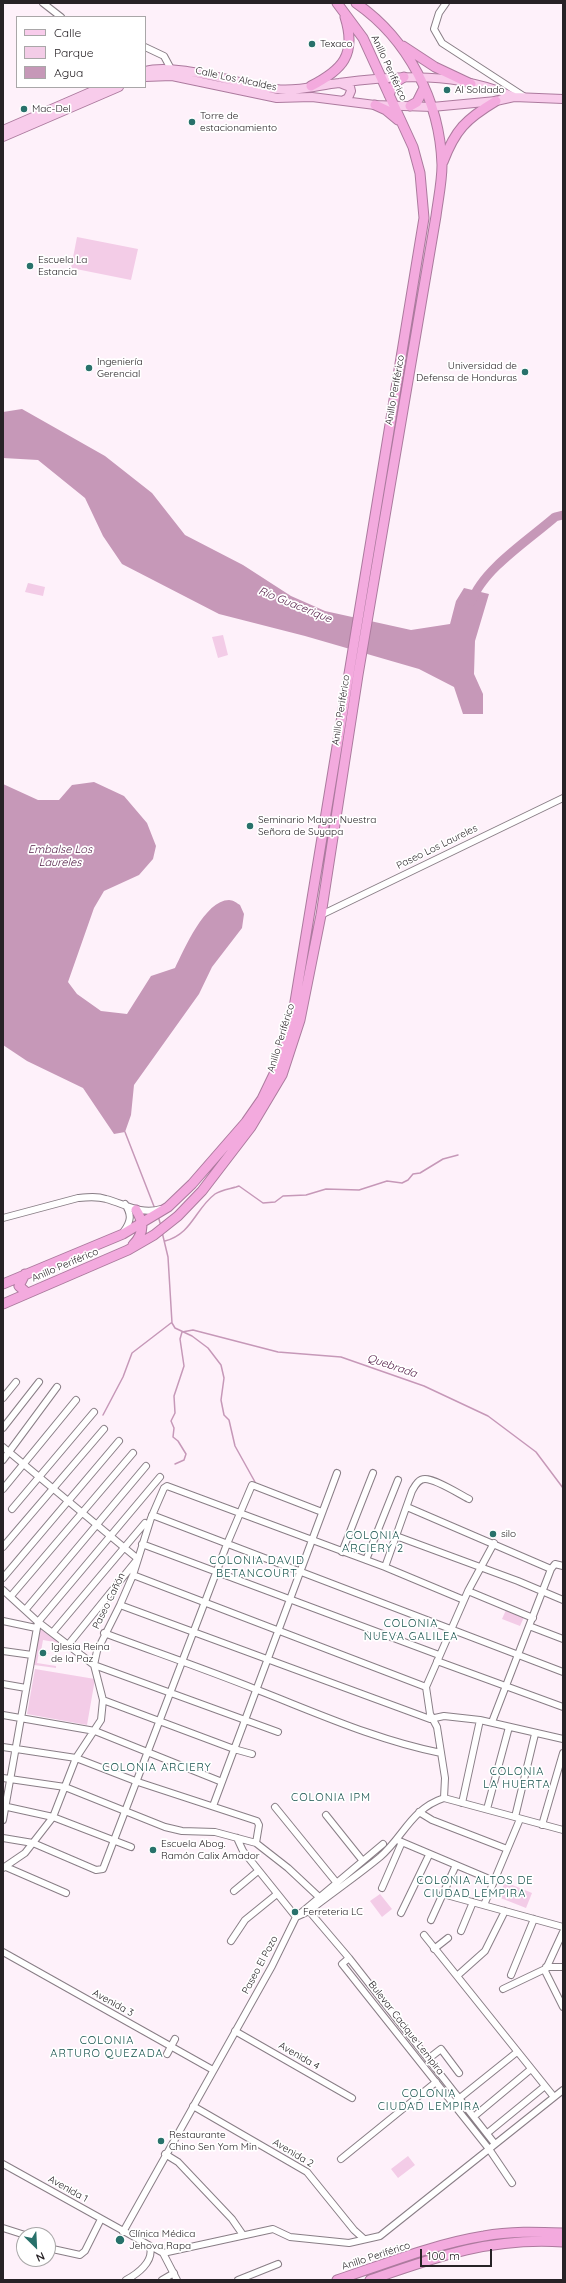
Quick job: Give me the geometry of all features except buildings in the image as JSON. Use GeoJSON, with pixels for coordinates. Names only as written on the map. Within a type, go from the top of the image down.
{"type":"FeatureCollection","features":[{"type":"Feature","properties":{"kind":"highway","name":"Anillo Periférico"},"geometry":{"type":"LineString","coordinates":[[356,3],[382,24],[401,44],[419,76],[432,107],[439,134],[442,166],[430,254],[368,587]]}},
{"type":"Feature","properties":{"kind":"highway","name":"Anillo Periférico"},"geometry":{"type":"LineString","coordinates":[[3,1284],[123,1234],[142,1224],[168,1207],[192,1184],[246,1122],[262,1098],[275,1072],[292,1020],[354,675],[424,218],[420,173],[404,129],[390,95],[363,38],[340,6]]}},
{"type":"Feature","properties":{"kind":"highway"},"geometry":{"type":"LineString","coordinates":[[311,86],[332,75],[339,69],[345,59],[348,45],[348,28],[340,6]]}},
{"type":"Feature","properties":{"kind":"highway"},"geometry":{"type":"LineString","coordinates":[[401,44],[436,67],[471,84]]}},
{"type":"Feature","properties":{"kind":"highway"},"geometry":{"type":"LineString","coordinates":[[390,95],[392,87],[396,81],[404,77]]}},
{"type":"Feature","properties":{"kind":"highway"},"geometry":{"type":"LineString","coordinates":[[410,106],[417,102],[424,88]]}},
{"type":"Feature","properties":{"kind":"highway"},"geometry":{"type":"LineString","coordinates":[[442,166],[451,140],[464,124],[496,101]]}},
{"type":"Feature","properties":{"kind":"highway"},"geometry":{"type":"LineString","coordinates":[[375,105],[391,113],[404,129]]}},
{"type":"Feature","properties":{"kind":"highway","name":"Anillo Periférico"},"geometry":{"type":"LineString","coordinates":[[3,1304],[128,1250],[154,1235],[178,1216],[202,1191],[269,1101],[282,1075],[300,1020],[321,915],[354,675]]}},
{"type":"Feature","properties":{"kind":"highway"},"geometry":{"type":"LineString","coordinates":[[128,1250],[139,1239],[142,1224],[136,1210]]}},
{"type":"Feature","properties":{"kind":"highway"},"geometry":{"type":"LineString","coordinates":[[25,1274],[19,1286],[27,1293]]}},
{"type":"Feature","properties":{"kind":"highway","name":"Anillo Periférico"},"geometry":{"type":"LineString","coordinates":[[337,2280],[448,2243],[484,2235],[532,2231],[563,2233]]}},
{"type":"Feature","properties":{"kind":"highway","name":"Anillo Periférico"},"geometry":{"type":"LineString","coordinates":[[370,2280],[450,2252],[488,2244],[532,2241],[563,2242]]}},
{"type":"Feature","properties":{"kind":"main road","name":"Calle Los Alcaldes"},"geometry":{"type":"LineString","coordinates":[[146,71],[171,69],[277,90],[382,78],[404,77]]}},
{"type":"Feature","properties":{"kind":"main road","name":"Calle Los Alcaldes"},"geometry":{"type":"LineString","coordinates":[[146,77],[172,76],[278,98],[312,97],[394,106]]}},
{"type":"Feature","properties":{"kind":"main road"},"geometry":{"type":"LineString","coordinates":[[404,77],[419,76],[471,84],[501,91],[514,97]]}},
{"type":"Feature","properties":{"kind":"main road"},"geometry":{"type":"LineString","coordinates":[[339,83],[346,85],[351,91],[348,98],[344,100]]}},
{"type":"Feature","properties":{"kind":"main road"},"geometry":{"type":"LineString","coordinates":[[3,130],[100,88]]}},
{"type":"Feature","properties":{"kind":"main road"},"geometry":{"type":"LineString","coordinates":[[3,137],[117,88]]}},
{"type":"Feature","properties":{"kind":"main road"},"geometry":{"type":"LineString","coordinates":[[394,106],[432,107],[496,101],[514,97],[563,99]]}},
{"type":"Feature","properties":{"kind":"street"},"geometry":{"type":"LineString","coordinates":[[43,3],[60,16]]}},
{"type":"Feature","properties":{"kind":"street"},"geometry":{"type":"LineString","coordinates":[[446,3],[439,13],[434,29],[442,43],[526,98]]}},
{"type":"Feature","properties":{"kind":"street"},"geometry":{"type":"LineString","coordinates":[[146,47],[164,56],[171,69]]}},
{"type":"Feature","properties":{"kind":"street","name":"Paseo Los Laureles"},"geometry":{"type":"LineString","coordinates":[[321,915],[563,798]]}},
{"type":"Feature","properties":{"kind":"street"},"geometry":{"type":"LineString","coordinates":[[3,1218],[78,1198],[97,1197],[125,1204],[136,1210],[154,1211],[168,1207]]}},
{"type":"Feature","properties":{"kind":"street"},"geometry":{"type":"LineString","coordinates":[[123,1234],[130,1223],[131,1216],[125,1204]]}},
{"type":"Feature","properties":{"kind":"street"},"geometry":{"type":"LineString","coordinates":[[3,1398],[16,1382]]}},
{"type":"Feature","properties":{"kind":"street"},"geometry":{"type":"LineString","coordinates":[[3,1428],[39,1382]]}},
{"type":"Feature","properties":{"kind":"street"},"geometry":{"type":"LineString","coordinates":[[3,1460],[57,1387]]}},
{"type":"Feature","properties":{"kind":"street"},"geometry":{"type":"LineString","coordinates":[[3,1489],[76,1400]]}},
{"type":"Feature","properties":{"kind":"street"},"geometry":{"type":"LineString","coordinates":[[12,1509],[94,1412]]}},
{"type":"Feature","properties":{"kind":"street"},"geometry":{"type":"LineString","coordinates":[[3,1547],[104,1429]]}},
{"type":"Feature","properties":{"kind":"street"},"geometry":{"type":"LineString","coordinates":[[3,1578],[67,1500],[119,1441]]}},
{"type":"Feature","properties":{"kind":"street"},"geometry":{"type":"LineString","coordinates":[[3,1447],[138,1559],[68,1645]]}},
{"type":"Feature","properties":{"kind":"street"},"geometry":{"type":"LineString","coordinates":[[37,1625],[26,1609],[5,1592],[82,1512],[133,1453]]}},
{"type":"Feature","properties":{"kind":"street"},"geometry":{"type":"LineString","coordinates":[[26,1609],[146,1466]]}},
{"type":"Feature","properties":{"kind":"street"},"geometry":{"type":"LineString","coordinates":[[213,1806],[266,1660],[337,1473]]}},
{"type":"Feature","properties":{"kind":"street"},"geometry":{"type":"LineString","coordinates":[[342,1552],[373,1473]]}},
{"type":"Feature","properties":{"kind":"street"},"geometry":{"type":"LineString","coordinates":[[3,1820],[4,1807],[16,1749],[37,1625],[160,1477]]}},
{"type":"Feature","properties":{"kind":"street"},"geometry":{"type":"LineString","coordinates":[[385,1567],[407,1507],[418,1482],[424,1479],[469,1499]]}},
{"type":"Feature","properties":{"kind":"street"},"geometry":{"type":"LineString","coordinates":[[366,1560],[398,1480]]}},
{"type":"Feature","properties":{"kind":"street"},"geometry":{"type":"LineString","coordinates":[[3,1838],[33,1843],[101,1870],[103,1869],[161,1722],[227,1544],[253,1484],[322,1512]]}},
{"type":"Feature","properties":{"kind":"street","name":"Paseo Cañón"},"geometry":{"type":"LineString","coordinates":[[4,1867],[25,1853],[53,1817],[76,1758],[101,1720],[102,1700],[94,1665],[96,1651],[104,1633],[120,1605],[133,1574],[152,1515],[164,1488],[171,1486],[239,1514]]}},
{"type":"Feature","properties":{"kind":"street"},"geometry":{"type":"LineString","coordinates":[[407,1507],[494,1543],[551,1569]]}},
{"type":"Feature","properties":{"kind":"street"},"geometry":{"type":"LineString","coordinates":[[239,1514],[385,1567],[464,1600]]}},
{"type":"Feature","properties":{"kind":"street"},"geometry":{"type":"LineString","coordinates":[[152,1515],[300,1570],[563,1672]]}},
{"type":"Feature","properties":{"kind":"street"},"geometry":{"type":"LineString","coordinates":[[53,1632],[125,1548],[144,1523]]}},
{"type":"Feature","properties":{"kind":"street"},"geometry":{"type":"LineString","coordinates":[[396,1536],[481,1567],[563,1600]]}},
{"type":"Feature","properties":{"kind":"street"},"geometry":{"type":"LineString","coordinates":[[444,1798],[438,1727],[430,1714],[426,1687],[468,1591],[494,1543]]}},
{"type":"Feature","properties":{"kind":"street"},"geometry":{"type":"LineString","coordinates":[[142,1544],[563,1707]]}},
{"type":"Feature","properties":{"kind":"street"},"geometry":{"type":"LineString","coordinates":[[492,1722],[551,1569],[555,1564],[563,1566]]}},
{"type":"Feature","properties":{"kind":"street"},"geometry":{"type":"LineString","coordinates":[[133,1574],[426,1687]]}},
{"type":"Feature","properties":{"kind":"street"},"geometry":{"type":"LineString","coordinates":[[468,1591],[533,1618]]}},
{"type":"Feature","properties":{"kind":"street"},"geometry":{"type":"LineString","coordinates":[[120,1605],[266,1660],[434,1720],[444,1716],[480,1720],[535,1734],[563,1739]]}},
{"type":"Feature","properties":{"kind":"street"},"geometry":{"type":"LineString","coordinates":[[3,1621],[37,1625],[53,1632],[94,1665],[172,1692],[278,1732]]}},
{"type":"Feature","properties":{"kind":"street"},"geometry":{"type":"LineString","coordinates":[[529,1626],[563,1639]]}},
{"type":"Feature","properties":{"kind":"street"},"geometry":{"type":"LineString","coordinates":[[104,1633],[256,1689],[347,1727],[417,1748],[441,1753]]}},
{"type":"Feature","properties":{"kind":"street"},"geometry":{"type":"LineString","coordinates":[[3,1651],[32,1655]]}},
{"type":"Feature","properties":{"kind":"street"},"geometry":{"type":"LineString","coordinates":[[3,1684],[26,1688]]}},
{"type":"Feature","properties":{"kind":"street"},"geometry":{"type":"LineString","coordinates":[[102,1700],[234,1749],[252,1754]]}},
{"type":"Feature","properties":{"kind":"street"},"geometry":{"type":"LineString","coordinates":[[3,1715],[95,1731],[149,1751],[222,1782]]}},
{"type":"Feature","properties":{"kind":"street"},"geometry":{"type":"LineString","coordinates":[[462,1803],[480,1720]]}},
{"type":"Feature","properties":{"kind":"street"},"geometry":{"type":"LineString","coordinates":[[487,1809],[509,1727]]}},
{"type":"Feature","properties":{"kind":"street"},"geometry":{"type":"LineString","coordinates":[[484,1905],[518,1818],[535,1734]]}},
{"type":"Feature","properties":{"kind":"street"},"geometry":{"type":"LineString","coordinates":[[3,1747],[76,1758],[138,1782],[257,1821],[259,1825],[256,1843]]}},
{"type":"Feature","properties":{"kind":"street"},"geometry":{"type":"LineString","coordinates":[[542,1825],[563,1752]]}},
{"type":"Feature","properties":{"kind":"street"},"geometry":{"type":"LineString","coordinates":[[3,1778],[65,1788],[126,1810],[165,1827],[182,1831],[215,1832],[256,1843],[288,1868],[319,1897]]}},
{"type":"Feature","properties":{"kind":"street"},"geometry":{"type":"LineString","coordinates":[[382,1888],[399,1841],[408,1822],[428,1805],[444,1798],[563,1830]]}},
{"type":"Feature","properties":{"kind":"street"},"geometry":{"type":"LineString","coordinates":[[4,1807],[53,1817],[131,1847]]}},
{"type":"Feature","properties":{"kind":"street"},"geometry":{"type":"LineString","coordinates":[[275,1807],[336,1882]]}},
{"type":"Feature","properties":{"kind":"street"},"geometry":{"type":"LineString","coordinates":[[419,1812],[432,1820],[506,1849]]}},
{"type":"Feature","properties":{"kind":"street"},"geometry":{"type":"LineString","coordinates":[[326,1815],[362,1860]]}},
{"type":"Feature","properties":{"kind":"street"},"geometry":{"type":"LineString","coordinates":[[237,1838],[243,1851],[296,1917]]}},
{"type":"Feature","properties":{"kind":"street"},"geometry":{"type":"LineString","coordinates":[[399,1841],[429,1855],[494,1881]]}},
{"type":"Feature","properties":{"kind":"street"},"geometry":{"type":"LineString","coordinates":[[296,1917],[309,1911],[399,1841]]}},
{"type":"Feature","properties":{"kind":"street"},"geometry":{"type":"LineString","coordinates":[[296,1917],[362,1860],[383,1844]]}},
{"type":"Feature","properties":{"kind":"street"},"geometry":{"type":"LineString","coordinates":[[401,1913],[429,1855]]}},
{"type":"Feature","properties":{"kind":"street"},"geometry":{"type":"LineString","coordinates":[[431,1920],[456,1865]]}},
{"type":"Feature","properties":{"kind":"street"},"geometry":{"type":"LineString","coordinates":[[4,1867],[66,1893]]}},
{"type":"Feature","properties":{"kind":"street"},"geometry":{"type":"LineString","coordinates":[[234,1891],[258,1871]]}},
{"type":"Feature","properties":{"kind":"street"},"geometry":{"type":"LineString","coordinates":[[231,1941],[245,1920],[277,1894]]}},
{"type":"Feature","properties":{"kind":"street"},"geometry":{"type":"LineString","coordinates":[[443,1894],[563,1927]]}},
{"type":"Feature","properties":{"kind":"street"},"geometry":{"type":"LineString","coordinates":[[461,1931],[473,1902]]}},
{"type":"Feature","properties":{"kind":"street","name":"Bulevar Cacique Lempira"},"geometry":{"type":"LineString","coordinates":[[309,1911],[349,1958],[495,2144]]}},
{"type":"Feature","properties":{"kind":"street"},"geometry":{"type":"LineString","coordinates":[[457,1976],[485,1951],[505,1911]]}},
{"type":"Feature","properties":{"kind":"street","name":"Paseo El Pozo"},"geometry":{"type":"LineString","coordinates":[[123,2232],[165,2154],[272,1966],[296,1917]]}},
{"type":"Feature","properties":{"kind":"street"},"geometry":{"type":"LineString","coordinates":[[511,1975],[534,1918]]}},
{"type":"Feature","properties":{"kind":"street"},"geometry":{"type":"LineString","coordinates":[[563,1932],[545,1972],[563,2007]]}},
{"type":"Feature","properties":{"kind":"street"},"geometry":{"type":"LineString","coordinates":[[424,1935],[554,2097]]}},
{"type":"Feature","properties":{"kind":"street"},"geometry":{"type":"LineString","coordinates":[[434,1949],[448,1938]]}},
{"type":"Feature","properties":{"kind":"street","name":"Avenida 3"},"geometry":{"type":"LineString","coordinates":[[3,1952],[213,2070]]}},
{"type":"Feature","properties":{"kind":"street","name":"Bulevar Cacique Lempira"},"geometry":{"type":"LineString","coordinates":[[349,1958],[342,1964],[489,2149],[512,2183]]}},
{"type":"Feature","properties":{"kind":"street"},"geometry":{"type":"LineString","coordinates":[[503,1989],[546,1968],[563,1967]]}},
{"type":"Feature","properties":{"kind":"street","name":"Avenida 4"},"geometry":{"type":"LineString","coordinates":[[235,2031],[352,2098]]}},
{"type":"Feature","properties":{"kind":"street"},"geometry":{"type":"LineString","coordinates":[[167,2054],[175,2039]]}},
{"type":"Feature","properties":{"kind":"street"},"geometry":{"type":"LineString","coordinates":[[428,2059],[441,2049],[459,2073]]}},
{"type":"Feature","properties":{"kind":"street"},"geometry":{"type":"LineString","coordinates":[[453,2104],[517,2052]]}},
{"type":"Feature","properties":{"kind":"street"},"geometry":{"type":"LineString","coordinates":[[477,2114],[531,2069]]}},
{"type":"Feature","properties":{"kind":"street"},"geometry":{"type":"LineString","coordinates":[[341,2159],[436,2082]]}},
{"type":"Feature","properties":{"kind":"street"},"geometry":{"type":"LineString","coordinates":[[490,2131],[545,2086]]}},
{"type":"Feature","properties":{"kind":"street"},"geometry":{"type":"LineString","coordinates":[[163,2253],[274,2229],[290,2238],[349,2243],[380,2236],[563,2090]]}},
{"type":"Feature","properties":{"kind":"street","name":"Avenida 2"},"geometry":{"type":"LineString","coordinates":[[193,2106],[307,2172],[354,2230],[364,2239]]}},
{"type":"Feature","properties":{"kind":"street"},"geometry":{"type":"LineString","coordinates":[[165,2154],[178,2162],[232,2219],[243,2236]]}},
{"type":"Feature","properties":{"kind":"street","name":"Avenida 1"},"geometry":{"type":"LineString","coordinates":[[3,2164],[123,2232]]}},
{"type":"Feature","properties":{"kind":"street"},"geometry":{"type":"LineString","coordinates":[[56,2249],[78,2256],[85,2251],[101,2219]]}},
{"type":"Feature","properties":{"kind":"street"},"geometry":{"type":"LineString","coordinates":[[3,2228],[16,2232]]}},
{"type":"Feature","properties":{"kind":"street"},"geometry":{"type":"LineString","coordinates":[[123,2232],[163,2253],[177,2280]]}},
{"type":"Feature","properties":{"kind":"street"},"geometry":{"type":"LineString","coordinates":[[126,2280],[143,2268],[151,2254],[150,2247]]}},
{"type":"Feature","properties":{"kind":"street"},"geometry":{"type":"LineString","coordinates":[[240,2280],[278,2264]]}},
{"type":"Feature","properties":{"kind":"street"},"geometry":{"type":"LineString","coordinates":[[162,2280],[174,2273]]}},
{"type":"Feature","properties":{"kind":"green space"},"geometry":{"type":"Polygon","coordinates":[[[77,237],[138,249],[131,280],[71,268],[77,237]]]}},
{"type":"Feature","properties":{"kind":"green space"},"geometry":{"type":"Polygon","coordinates":[[[28,583],[45,587],[43,596],[25,592],[28,583]]]}},
{"type":"Feature","properties":{"kind":"green space"},"geometry":{"type":"Polygon","coordinates":[[[223,635],[228,655],[218,658],[212,637],[223,635]]]}},
{"type":"Feature","properties":{"kind":"green space"},"geometry":{"type":"Polygon","coordinates":[[[506,1610],[524,1617],[520,1626],[502,1619],[506,1610]]]}},
{"type":"Feature","properties":{"kind":"green space"},"geometry":{"type":"Polygon","coordinates":[[[42,1629],[60,1643],[43,1640],[41,1651],[51,1654],[39,1652],[37,1663],[56,1666],[56,1668],[34,1665],[39,1630],[42,1629]]]}},
{"type":"Feature","properties":{"kind":"green space"},"geometry":{"type":"Polygon","coordinates":[[[35,1669],[95,1679],[87,1725],[27,1714],[35,1669]]]}},
{"type":"Feature","properties":{"kind":"green space"},"geometry":{"type":"Polygon","coordinates":[[[505,1882],[532,1893],[526,1908],[498,1897],[505,1882]]]}},
{"type":"Feature","properties":{"kind":"green space"},"geometry":{"type":"Polygon","coordinates":[[[380,1894],[392,1909],[382,1917],[370,1901],[380,1894]]]}},
{"type":"Feature","properties":{"kind":"green space"},"geometry":{"type":"Polygon","coordinates":[[[408,2156],[415,2165],[398,2178],[391,2169],[408,2156]]]}},
{"type":"Feature","properties":{"kind":"water"},"geometry":{"type":"Polygon","coordinates":[[[22,409],[105,456],[152,493],[185,535],[243,565],[291,596],[325,611],[411,630],[450,624],[456,601],[464,588],[489,594],[475,641],[474,674],[483,694],[483,714],[463,714],[454,687],[419,669],[305,636],[219,614],[122,564],[103,536],[85,498],[38,460],[3,458],[3,412],[22,409]]]}},
{"type":"Feature","properties":{"kind":"water","name":"Embalse Los Laureles"},"geometry":{"type":"Polygon","coordinates":[[[94,782],[124,796],[147,823],[156,846],[153,859],[139,875],[104,891],[94,908],[68,982],[77,994],[101,1011],[127,1014],[151,976],[175,968],[196,927],[212,908],[220,902],[230,900],[240,905],[244,914],[242,928],[212,967],[199,994],[134,1085],[131,1115],[125,1132],[114,1134],[83,1088],[27,1061],[3,1045],[3,784],[38,800],[59,800],[72,785],[94,782]]]}},
{"type":"Feature","properties":{"kind":"waterway","name":"Río Guacerique"},"geometry":{"type":"LineString","coordinates":[[472,601],[477,589],[496,567],[520,545],[555,517],[563,515]]}},
{"type":"Feature","properties":{"kind":"waterway"},"geometry":{"type":"LineString","coordinates":[[125,1132],[155,1209]]}},
{"type":"Feature","properties":{"kind":"waterway"},"geometry":{"type":"LineString","coordinates":[[165,1241],[174,1238],[181,1233],[208,1200],[215,1194],[225,1190],[239,1186],[263,1203],[275,1202],[283,1196],[306,1195],[326,1189],[359,1190],[387,1181],[402,1183],[408,1180],[413,1174],[420,1173],[443,1159],[458,1155]]}},
{"type":"Feature","properties":{"kind":"waterway"},"geometry":{"type":"LineString","coordinates":[[158,1216],[161,1226]]}},
{"type":"Feature","properties":{"kind":"waterway"},"geometry":{"type":"LineString","coordinates":[[162,1232],[168,1257],[172,1323],[175,1328],[192,1336],[208,1348],[221,1365],[224,1378],[221,1400],[224,1415],[229,1420],[235,1446],[255,1482]]}},
{"type":"Feature","properties":{"kind":"waterway"},"geometry":{"type":"LineString","coordinates":[[103,1415],[123,1377],[132,1353],[171,1323]]}},
{"type":"Feature","properties":{"kind":"waterway","name":"Quebrada"},"geometry":{"type":"LineString","coordinates":[[182,1332],[193,1330],[278,1352],[341,1357],[424,1386],[488,1416],[536,1452],[563,1488]]}},
{"type":"Feature","properties":{"kind":"waterway"},"geometry":{"type":"LineString","coordinates":[[175,1464],[184,1460],[186,1454],[178,1441],[173,1437],[174,1428],[171,1421],[175,1413],[174,1396],[184,1366],[180,1339],[182,1332]]}},
{"type":"Feature","properties":{"kind":"place","name":"Texaco"},"geometry":{"type":"Point","coordinates":[312,44]}},
{"type":"Feature","properties":{"kind":"place","name":"Al Soldado"},"geometry":{"type":"Point","coordinates":[447,90]}},
{"type":"Feature","properties":{"kind":"place","name":"Mac-Del"},"geometry":{"type":"Point","coordinates":[24,109]}},
{"type":"Feature","properties":{"kind":"place","name":"Torre de estacionamiento"},"geometry":{"type":"Point","coordinates":[192,122]}},
{"type":"Feature","properties":{"kind":"place","name":"Escuela La Estancia"},"geometry":{"type":"Point","coordinates":[30,266]}},
{"type":"Feature","properties":{"kind":"place","name":"Ingeniería Gerencial"},"geometry":{"type":"Point","coordinates":[89,368]}},
{"type":"Feature","properties":{"kind":"place","name":"Universidad de Defensa de Honduras"},"geometry":{"type":"Point","coordinates":[525,372]}},
{"type":"Feature","properties":{"kind":"place","name":"Seminario Mayor Nuestra Señora de Suyapa"},"geometry":{"type":"Point","coordinates":[250,826]}},
{"type":"Feature","properties":{"kind":"place","name":"silo"},"geometry":{"type":"Point","coordinates":[493,1534]}},
{"type":"Feature","properties":{"kind":"place","name":"Iglesia Reina de la Paz"},"geometry":{"type":"Point","coordinates":[43,1653]}},
{"type":"Feature","properties":{"kind":"place","name":"Escuela Abog. Ramón Calix Amador"},"geometry":{"type":"Point","coordinates":[153,1850]}},
{"type":"Feature","properties":{"kind":"place","name":"Ferreteria LC"},"geometry":{"type":"Point","coordinates":[295,1912]}},
{"type":"Feature","properties":{"kind":"place","name":"Restaurante Chino Sen Yom Min"},"geometry":{"type":"Point","coordinates":[161,2141]}},
{"type":"Feature","properties":{"kind":"place","name":"Clínica Médica Jehova Rapa"},"geometry":{"type":"Point","coordinates":[120,2240]}},
{"type":"Feature","properties":{"kind":"district","name":"COLONIA ARCIERY 2"},"geometry":{"type":"Point","coordinates":[373,1542]}},
{"type":"Feature","properties":{"kind":"district","name":"COLONIA DAVID BETANCOURT"},"geometry":{"type":"Point","coordinates":[257,1567]}},
{"type":"Feature","properties":{"kind":"district","name":"COLONIA NUEVA GALILEA"},"geometry":{"type":"Point","coordinates":[411,1630]}},
{"type":"Feature","properties":{"kind":"district","name":"COLONIA ARCIERY"},"geometry":{"type":"Point","coordinates":[157,1768]}},
{"type":"Feature","properties":{"kind":"district","name":"COLONIA LA HUERTA"},"geometry":{"type":"Point","coordinates":[517,1778]}},
{"type":"Feature","properties":{"kind":"district","name":"COLONIA IPM"},"geometry":{"type":"Point","coordinates":[331,1798]}},
{"type":"Feature","properties":{"kind":"district","name":"COLONIA ALTOS DE CIUDAD LEMPIRA"},"geometry":{"type":"Point","coordinates":[475,1887]}},
{"type":"Feature","properties":{"kind":"district","name":"COLONIA ARTURO QUEZADA"},"geometry":{"type":"Point","coordinates":[107,2047]}},
{"type":"Feature","properties":{"kind":"district","name":"COLONIA CIUDAD LEMPIRA"},"geometry":{"type":"Point","coordinates":[429,2100]}}]}
